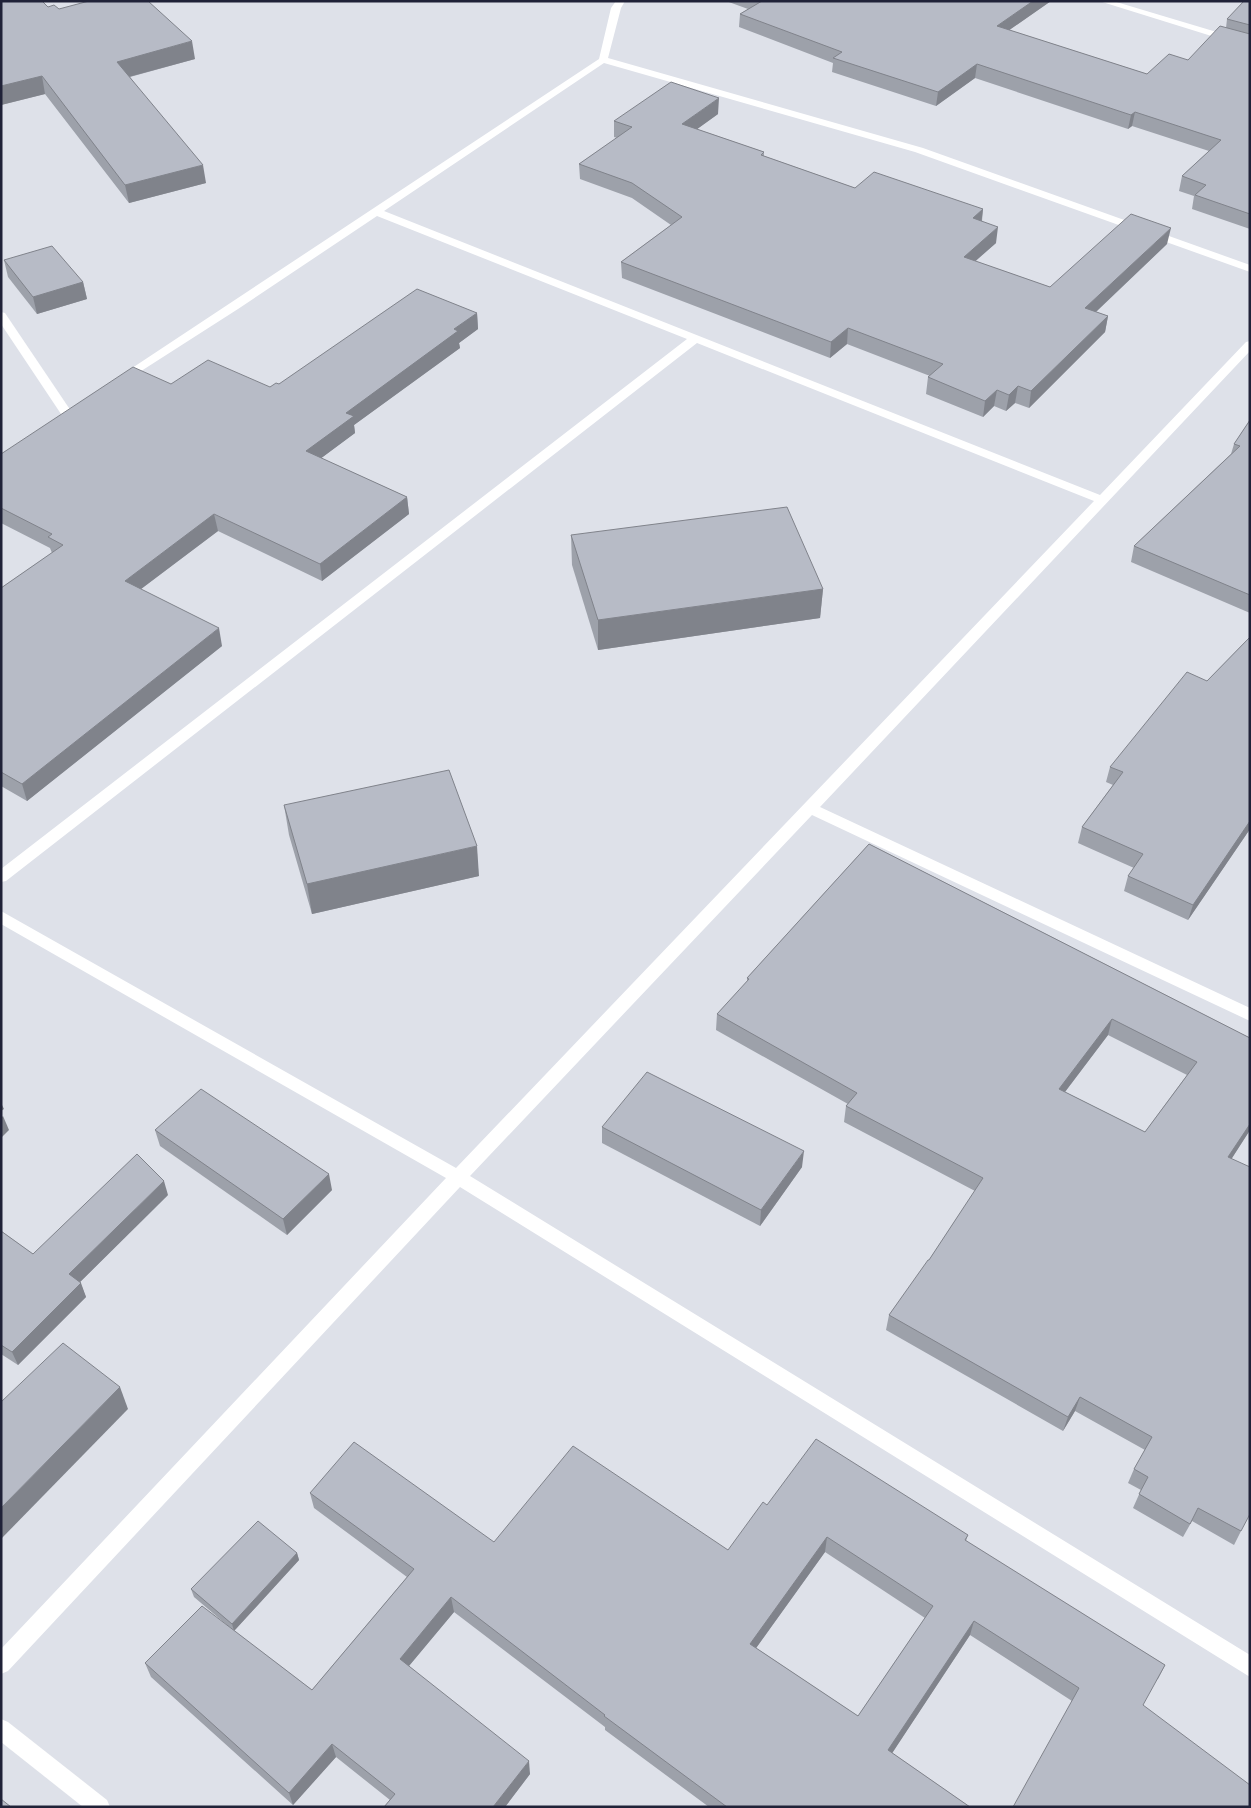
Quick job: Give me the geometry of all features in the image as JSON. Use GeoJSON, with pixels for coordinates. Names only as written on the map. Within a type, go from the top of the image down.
{"type":"FeatureCollection","features":[{"type":"Feature","properties":{"kind":"street"},"geometry":{"type":"LineString","coordinates":[[109,387],[234,307],[603,60],[616,8],[621,1]]}},
{"type":"Feature","properties":{"kind":"street"},"geometry":{"type":"LineString","coordinates":[[1103,1],[1120,3],[1250,45]]}},
{"type":"Feature","properties":{"kind":"street"},"geometry":{"type":"LineString","coordinates":[[603,60],[919,150],[1250,269]]}},
{"type":"Feature","properties":{"kind":"street"},"geometry":{"type":"LineString","coordinates":[[376,211],[1102,500]]}},
{"type":"Feature","properties":{"kind":"street"},"geometry":{"type":"LineString","coordinates":[[1,315],[6,330],[67,414]]}},
{"type":"Feature","properties":{"kind":"street"},"geometry":{"type":"LineString","coordinates":[[1,877],[696,338]]}},
{"type":"Feature","properties":{"kind":"street"},"geometry":{"type":"LineString","coordinates":[[1,1664],[458,1177],[1250,344]]}},
{"type":"Feature","properties":{"kind":"street"},"geometry":{"type":"LineString","coordinates":[[810,808],[1250,1015]]}},
{"type":"Feature","properties":{"kind":"street"},"geometry":{"type":"LineString","coordinates":[[1,917],[458,1177],[1250,1667]]}},
{"type":"Feature","properties":{"kind":"street"},"geometry":{"type":"LineString","coordinates":[[1,1729],[100,1807]]}},
{"type":"Feature","properties":{"kind":"building"},"geometry":{"type":"Polygon","coordinates":[[[1,1],[42,1],[48,7],[54,5],[59,9],[89,1],[148,1],[192,41],[117,62],[203,165],[125,185],[42,76],[1,86],[1,1]]]}},
{"type":"Feature","properties":{"kind":"building"},"geometry":{"type":"Polygon","coordinates":[[[762,1],[1033,1],[997,26],[1147,74],[1169,54],[1188,60],[1220,26],[1250,34],[1250,214],[1195,195],[1206,185],[1182,176],[1221,140],[1135,112],[1131,115],[977,64],[938,92],[833,58],[842,52],[740,14],[762,1]]]}},
{"type":"Feature","properties":{"kind":"building"},"geometry":{"type":"Polygon","coordinates":[[[1244,1],[1250,1],[1250,25],[1227,19],[1244,1]]]}},
{"type":"Feature","properties":{"kind":"building"},"geometry":{"type":"Polygon","coordinates":[[[671,82],[719,98],[682,124],[764,152],[761,155],[855,188],[874,172],[983,209],[973,218],[998,227],[964,257],[1050,287],[1131,214],[1171,228],[1085,308],[1108,316],[1031,391],[1018,386],[1009,395],[997,390],[985,401],[928,377],[943,364],[848,328],[831,342],[621,262],[682,217],[632,183],[579,164],[632,127],[614,121],[671,82]]]}},
{"type":"Feature","properties":{"kind":"building"},"geometry":{"type":"Polygon","coordinates":[[[52,246],[83,282],[33,297],[4,260],[52,246]]]}},
{"type":"Feature","properties":{"kind":"building"},"geometry":{"type":"Polygon","coordinates":[[[417,289],[477,313],[454,329],[458,331],[346,413],[354,416],[306,451],[407,497],[320,564],[214,514],[125,581],[219,628],[22,784],[1,772],[1,588],[63,545],[48,537],[52,534],[1,508],[1,454],[133,367],[171,384],[208,360],[270,387],[276,383],[279,384],[417,289]]]}},
{"type":"Feature","properties":{"kind":"building"},"geometry":{"type":"Polygon","coordinates":[[[1250,420],[1250,595],[1134,546],[1240,446],[1234,444],[1250,420]]]}},
{"type":"Feature","properties":{"kind":"building"},"geometry":{"type":"Polygon","coordinates":[[[787,507],[823,589],[598,620],[571,535],[787,507]]]}},
{"type":"Feature","properties":{"kind":"building"},"geometry":{"type":"Polygon","coordinates":[[[1250,637],[1250,821],[1193,905],[1128,876],[1143,854],[1082,827],[1123,772],[1110,767],[1187,672],[1207,681],[1250,637]]]}},
{"type":"Feature","properties":{"kind":"building"},"geometry":{"type":"Polygon","coordinates":[[[449,770],[477,846],[307,884],[284,805],[449,770]]]}},
{"type":"Feature","properties":{"kind":"building"},"geometry":{"type":"Polygon","coordinates":[[[869,844],[1250,1038],[1250,1124],[1228,1157],[1250,1167],[1250,1514],[1241,1531],[1198,1508],[1190,1524],[1139,1494],[1148,1477],[1134,1469],[1152,1437],[1080,1397],[1068,1417],[889,1315],[929,1260],[983,1178],[846,1106],[857,1093],[717,1014],[749,979],[747,978],[869,844]],[[1112,1019],[1059,1089],[1145,1132],[1197,1062],[1112,1019]]]}},
{"type":"Feature","properties":{"kind":"building"},"geometry":{"type":"Polygon","coordinates":[[[647,1072],[804,1151],[761,1210],[602,1127],[647,1072]]]}},
{"type":"Feature","properties":{"kind":"building"},"geometry":{"type":"Polygon","coordinates":[[[201,1089],[329,1174],[283,1219],[155,1130],[201,1089]]]}},
{"type":"Feature","properties":{"kind":"building"},"geometry":{"type":"Polygon","coordinates":[[[137,1154],[164,1181],[69,1274],[81,1283],[12,1352],[1,1345],[1,1231],[33,1254],[137,1154]]]}},
{"type":"Feature","properties":{"kind":"building"},"geometry":{"type":"Polygon","coordinates":[[[63,1343],[120,1387],[1,1508],[1,1402],[63,1343]]]}},
{"type":"Feature","properties":{"kind":"building"},"geometry":{"type":"Polygon","coordinates":[[[816,1439],[968,1535],[965,1540],[1165,1665],[1143,1705],[1250,1785],[1250,1807],[1013,1807],[1079,1688],[974,1621],[888,1750],[970,1807],[727,1807],[604,1716],[451,1597],[400,1659],[529,1761],[493,1807],[384,1807],[395,1794],[332,1744],[289,1793],[145,1663],[202,1606],[312,1690],[414,1569],[310,1493],[354,1442],[494,1542],[573,1446],[728,1550],[763,1502],[767,1505],[816,1439]],[[827,1537],[750,1644],[858,1716],[933,1606],[827,1537]]]}},
{"type":"Feature","properties":{"kind":"building"},"geometry":{"type":"Polygon","coordinates":[[[258,1521],[297,1553],[232,1624],[191,1589],[258,1521]]]}},
{"type":"Feature","properties":{"kind":"building"},"geometry":{"type":"Polygon","coordinates":[[[1,1799],[11,1807],[1,1807],[1,1799]]]}}]}
